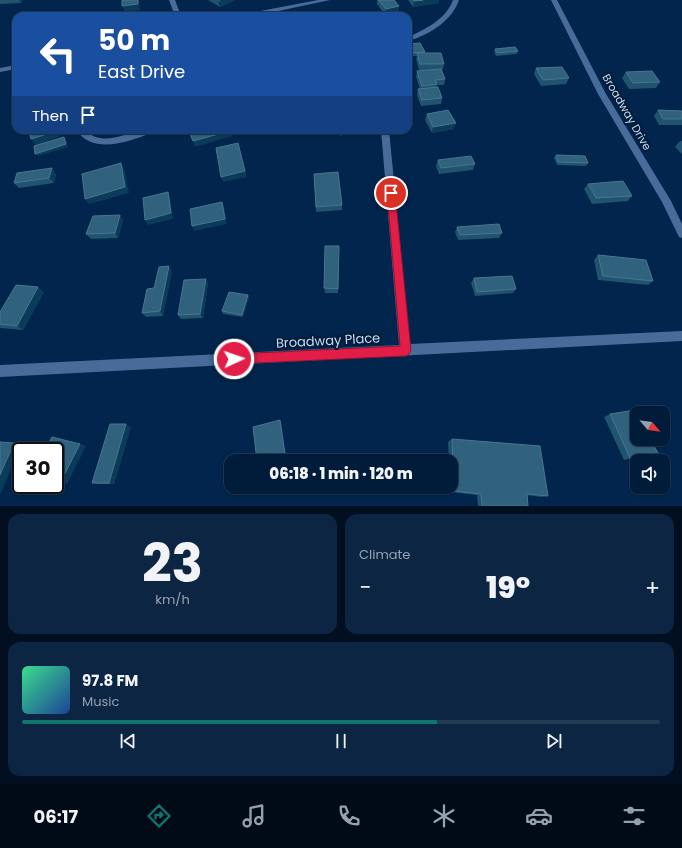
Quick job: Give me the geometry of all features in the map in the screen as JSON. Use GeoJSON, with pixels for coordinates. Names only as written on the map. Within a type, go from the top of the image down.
{"type":"FeatureCollection","features":[{"type":"Feature","properties":{"kind":"street"},"geometry":{"type":"LineString","coordinates":[[172,0],[176,12]]}},
{"type":"Feature","properties":{"kind":"street"},"geometry":{"type":"LineString","coordinates":[[266,12],[327,0]]}},
{"type":"Feature","properties":{"kind":"street"},"geometry":{"type":"LineString","coordinates":[[412,37],[435,25],[445,17],[452,9],[456,0]]}},
{"type":"Feature","properties":{"kind":"street","name":"Broadway Drive"},"geometry":{"type":"LineString","coordinates":[[554,0],[602,94],[666,201],[682,234]]}},
{"type":"Feature","properties":{"kind":"street"},"geometry":{"type":"LineString","coordinates":[[0,70],[12,68]]}},
{"type":"Feature","properties":{"kind":"street"},"geometry":{"type":"LineString","coordinates":[[84,134],[96,140],[114,142],[140,134]]}},
{"type":"Feature","properties":{"kind":"street"},"geometry":{"type":"LineString","coordinates":[[385,134],[406,350]]}},
{"type":"Feature","properties":{"kind":"street","name":"Broadway Place"},"geometry":{"type":"LineString","coordinates":[[0,371],[682,336]]}},
{"type":"Feature","properties":{"kind":"building"},"geometry":{"type":"Polygon","coordinates":[[[122,0],[138,0],[138,4],[122,6],[122,0]]]}},
{"type":"Feature","properties":{"kind":"building"},"geometry":{"type":"Polygon","coordinates":[[[378,0],[394,0],[399,6],[386,9],[378,0]]]}},
{"type":"Feature","properties":{"kind":"building"},"geometry":{"type":"Polygon","coordinates":[[[420,43],[425,52],[412,53],[412,44],[420,43]]]}},
{"type":"Feature","properties":{"kind":"building"},"geometry":{"type":"Polygon","coordinates":[[[515,47],[518,51],[497,53],[495,49],[515,47]]]}},
{"type":"Feature","properties":{"kind":"building"},"geometry":{"type":"Polygon","coordinates":[[[417,53],[441,53],[444,64],[420,64],[417,53]]]}},
{"type":"Feature","properties":{"kind":"building"},"geometry":{"type":"Polygon","coordinates":[[[562,67],[569,78],[543,80],[536,68],[562,67]]]}},
{"type":"Feature","properties":{"kind":"building"},"geometry":{"type":"Polygon","coordinates":[[[441,69],[445,79],[435,80],[437,84],[422,86],[417,71],[441,69]]]}},
{"type":"Feature","properties":{"kind":"building"},"geometry":{"type":"Polygon","coordinates":[[[652,71],[660,82],[633,83],[626,72],[652,71]]]}},
{"type":"Feature","properties":{"kind":"building"},"geometry":{"type":"Polygon","coordinates":[[[438,87],[442,98],[422,100],[418,89],[438,87]]]}},
{"type":"Feature","properties":{"kind":"building"},"geometry":{"type":"Polygon","coordinates":[[[448,110],[456,123],[433,127],[427,114],[448,110]]]}},
{"type":"Feature","properties":{"kind":"building"},"geometry":{"type":"Polygon","coordinates":[[[658,110],[682,111],[682,119],[663,119],[658,110]]]}},
{"type":"Feature","properties":{"kind":"building"},"geometry":{"type":"Polygon","coordinates":[[[29,134],[47,134],[31,139],[29,134]]]}},
{"type":"Feature","properties":{"kind":"building"},"geometry":{"type":"Polygon","coordinates":[[[190,134],[219,134],[193,141],[190,134]]]}},
{"type":"Feature","properties":{"kind":"building"},"geometry":{"type":"Polygon","coordinates":[[[64,137],[66,144],[35,154],[34,146],[64,137]]]}},
{"type":"Feature","properties":{"kind":"building"},"geometry":{"type":"Polygon","coordinates":[[[238,143],[245,171],[221,177],[216,148],[238,143]]]}},
{"type":"Feature","properties":{"kind":"building"},"geometry":{"type":"Polygon","coordinates":[[[556,155],[585,156],[588,163],[558,162],[556,155]]]}},
{"type":"Feature","properties":{"kind":"building"},"geometry":{"type":"Polygon","coordinates":[[[471,156],[475,164],[441,168],[438,160],[471,156]]]}},
{"type":"Feature","properties":{"kind":"building"},"geometry":{"type":"Polygon","coordinates":[[[121,163],[125,187],[85,199],[82,174],[121,163]]]}},
{"type":"Feature","properties":{"kind":"building"},"geometry":{"type":"Polygon","coordinates":[[[52,168],[49,178],[14,183],[17,173],[52,168]]]}},
{"type":"Feature","properties":{"kind":"building"},"geometry":{"type":"Polygon","coordinates":[[[338,172],[342,205],[316,207],[314,174],[338,172]]]}},
{"type":"Feature","properties":{"kind":"building"},"geometry":{"type":"Polygon","coordinates":[[[623,181],[632,196],[596,198],[588,184],[623,181]]]}},
{"type":"Feature","properties":{"kind":"building"},"geometry":{"type":"Polygon","coordinates":[[[168,192],[171,213],[145,220],[143,198],[168,192]]]}},
{"type":"Feature","properties":{"kind":"building"},"geometry":{"type":"Polygon","coordinates":[[[222,202],[225,219],[192,226],[190,209],[222,202]]]}},
{"type":"Feature","properties":{"kind":"building"},"geometry":{"type":"Polygon","coordinates":[[[120,215],[115,233],[86,234],[93,216],[120,215]]]}},
{"type":"Feature","properties":{"kind":"building"},"geometry":{"type":"Polygon","coordinates":[[[499,224],[502,233],[460,235],[457,227],[499,224]]]}},
{"type":"Feature","properties":{"kind":"building"},"geometry":{"type":"Polygon","coordinates":[[[325,246],[339,246],[338,289],[324,288],[325,246]]]}},
{"type":"Feature","properties":{"kind":"building"},"geometry":{"type":"Polygon","coordinates":[[[598,255],[646,260],[653,281],[603,276],[598,255]]]}},
{"type":"Feature","properties":{"kind":"building"},"geometry":{"type":"Polygon","coordinates":[[[169,266],[160,311],[142,313],[147,289],[154,288],[159,267],[169,266]]]}},
{"type":"Feature","properties":{"kind":"building"},"geometry":{"type":"Polygon","coordinates":[[[512,276],[516,289],[477,292],[474,278],[512,276]]]}},
{"type":"Feature","properties":{"kind":"building"},"geometry":{"type":"Polygon","coordinates":[[[206,279],[200,314],[178,315],[184,280],[206,279]]]}},
{"type":"Feature","properties":{"kind":"building"},"geometry":{"type":"Polygon","coordinates":[[[16,285],[38,287],[17,326],[0,324],[0,312],[16,285]]]}},
{"type":"Feature","properties":{"kind":"building"},"geometry":{"type":"Polygon","coordinates":[[[229,292],[248,295],[242,315],[222,311],[229,292]]]}},
{"type":"Feature","properties":{"kind":"building"},"geometry":{"type":"Polygon","coordinates":[[[630,411],[630,446],[654,446],[658,453],[630,454],[630,458],[610,414],[630,411]]]}},
{"type":"Feature","properties":{"kind":"building"},"geometry":{"type":"Polygon","coordinates":[[[280,420],[285,454],[256,454],[253,427],[280,420]]]}},
{"type":"Feature","properties":{"kind":"building"},"geometry":{"type":"Polygon","coordinates":[[[110,424],[126,424],[109,483],[92,483],[110,424]]]}},
{"type":"Feature","properties":{"kind":"building"},"geometry":{"type":"Polygon","coordinates":[[[52,437],[80,444],[64,475],[64,442],[49,442],[52,437]]]}},
{"type":"Feature","properties":{"kind":"building"},"geometry":{"type":"Polygon","coordinates":[[[452,439],[540,446],[548,496],[527,494],[528,506],[482,506],[481,494],[458,491],[458,454],[453,454],[452,439]]]}},
{"type":"Feature","properties":{"kind":"building"},"geometry":{"type":"Polygon","coordinates":[[[0,442],[12,443],[12,448],[0,475],[0,442]]]}},
{"type":"Feature","properties":{"kind":"route"},"geometry":{"type":"LineString","coordinates":[[234,359],[406,350],[391,193]]}}]}
